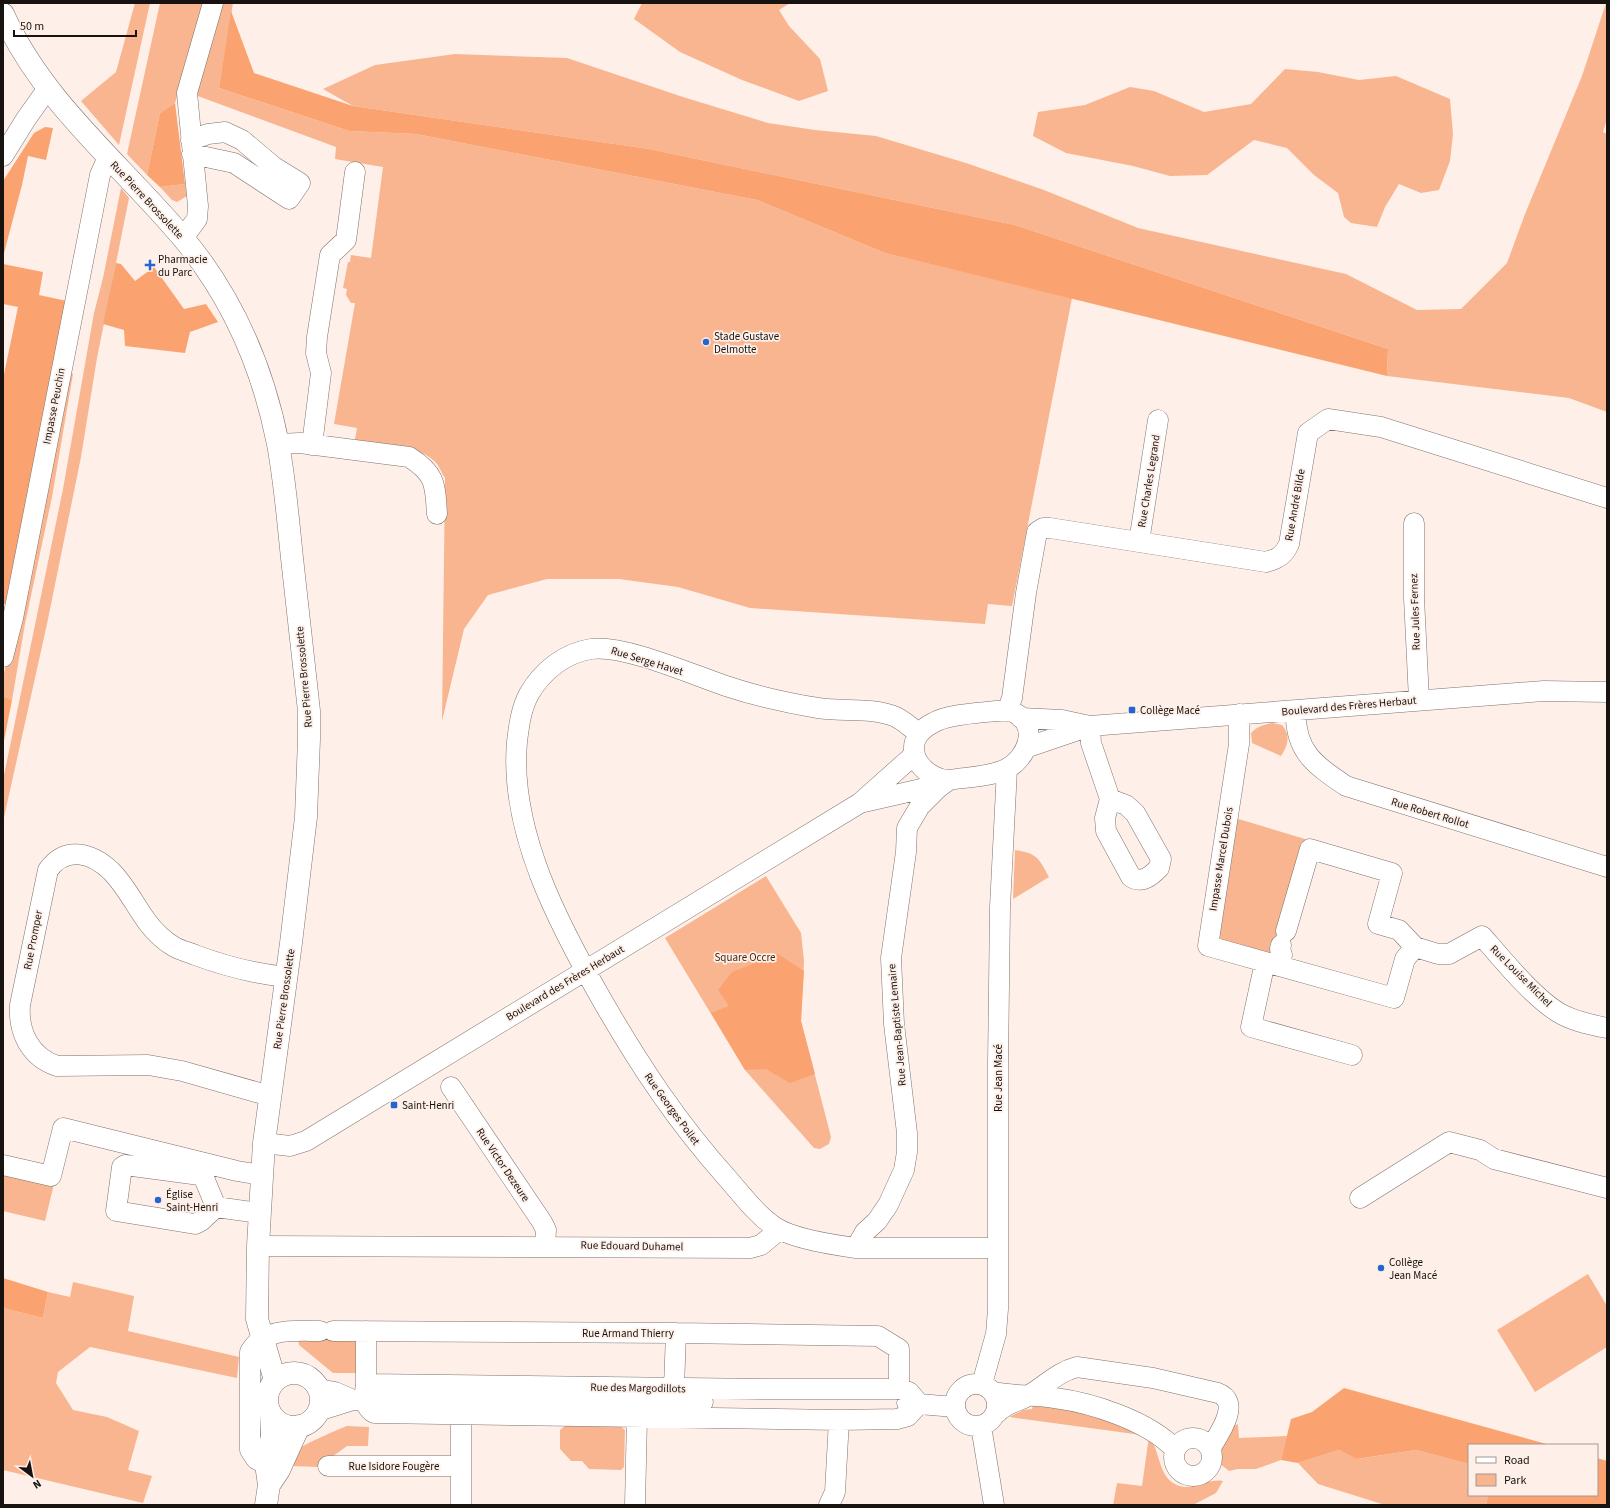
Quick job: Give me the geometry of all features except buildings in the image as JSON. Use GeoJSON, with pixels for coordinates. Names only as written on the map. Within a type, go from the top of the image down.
{"type":"FeatureCollection","features":[{"type":"Feature","properties":{"kind":"main road","name":"Rue Pierre Brossolette"},"geometry":{"type":"LineString","coordinates":[[3,14],[12,36],[33,69],[48,88],[108,157],[183,238],[212,277],[242,329],[263,384],[278,444],[285,490],[307,696],[310,739],[305,825],[287,977],[264,1144],[259,1213],[258,1319],[280,1380]]}},
{"type":"Feature","properties":{"kind":"main road"},"geometry":{"type":"LineString","coordinates":[[267,1485],[272,1436],[271,1414],[267,1405],[267,1396],[280,1380],[309,1378],[318,1389],[320,1397],[318,1411],[306,1423],[299,1426],[283,1424],[271,1414]]}},
{"type":"Feature","properties":{"kind":"main road"},"geometry":{"type":"LineString","coordinates":[[267,1485],[279,1470],[299,1426]]}},
{"type":"Feature","properties":{"kind":"street"},"geometry":{"type":"LineString","coordinates":[[183,238],[197,219],[198,206],[191,147],[187,93],[213,3]]}},
{"type":"Feature","properties":{"kind":"street"},"geometry":{"type":"LineString","coordinates":[[3,156],[26,118],[48,88]]}},
{"type":"Feature","properties":{"kind":"street"},"geometry":{"type":"LineString","coordinates":[[224,132],[242,140],[274,167],[300,183],[289,199],[234,164],[191,147],[224,132]]}},
{"type":"Feature","properties":{"kind":"street","name":"Impasse Peuchin"},"geometry":{"type":"LineString","coordinates":[[3,656],[13,618],[100,174],[108,157]]}},
{"type":"Feature","properties":{"kind":"street"},"geometry":{"type":"LineString","coordinates":[[312,445],[321,373],[316,353],[317,337],[330,255],[346,240],[355,172]]}},
{"type":"Feature","properties":{"kind":"street","name":"Rue André Bilde"},"geometry":{"type":"LineString","coordinates":[[1014,714],[1012,698],[1026,593],[1037,532],[1043,528],[1050,528],[1266,562],[1277,559],[1285,553],[1289,544],[1308,433],[1328,419],[1381,427],[1607,498]]}},
{"type":"Feature","properties":{"kind":"street","name":"Rue Charles Legrand"},"geometry":{"type":"LineString","coordinates":[[1139,542],[1158,420]]}},
{"type":"Feature","properties":{"kind":"street"},"geometry":{"type":"LineString","coordinates":[[278,444],[312,445],[409,457],[423,466],[435,484],[437,514]]}},
{"type":"Feature","properties":{"kind":"street","name":"Rue Jules Fernez"},"geometry":{"type":"LineString","coordinates":[[1414,523],[1414,598],[1419,700]]}},
{"type":"Feature","properties":{"kind":"street","name":"Rue Serge Havet"},"geometry":{"type":"LineString","coordinates":[[585,971],[556,915],[541,878],[528,837],[519,794],[516,750],[522,709],[534,685],[545,672],[556,664],[580,652],[603,648],[615,650],[741,691],[785,702],[822,709],[883,713],[899,719],[919,734]]}},
{"type":"Feature","properties":{"kind":"street","name":"Boulevard des Frères Herbaut"},"geometry":{"type":"LineString","coordinates":[[1028,746],[1090,726],[1544,691],[1607,692]]}},
{"type":"Feature","properties":{"kind":"street","name":"Rue Robert Rollot"},"geometry":{"type":"LineString","coordinates":[[1296,710],[1295,724],[1297,736],[1302,747],[1312,761],[1346,786],[1607,867]]}},
{"type":"Feature","properties":{"kind":"street"},"geometry":{"type":"LineString","coordinates":[[1007,769],[1020,759],[1028,746],[1027,728],[1014,714]]}},
{"type":"Feature","properties":{"kind":"street","name":"Boulevard des Frères Herbaut"},"geometry":{"type":"LineString","coordinates":[[919,734],[934,722],[948,718],[1014,714],[1062,720],[1090,726]]}},
{"type":"Feature","properties":{"kind":"street","name":"Impasse Marcel Dubois"},"geometry":{"type":"LineString","coordinates":[[1239,714],[1239,744],[1208,946],[1272,964]]}},
{"type":"Feature","properties":{"kind":"street"},"geometry":{"type":"LineString","coordinates":[[1090,726],[1092,743],[1110,799]]}},
{"type":"Feature","properties":{"kind":"street"},"geometry":{"type":"LineString","coordinates":[[919,734],[915,742],[915,754],[921,768],[929,775],[945,780]]}},
{"type":"Feature","properties":{"kind":"street","name":"Boulevard des Frères Herbaut"},"geometry":{"type":"LineString","coordinates":[[264,1144],[290,1146],[306,1141],[860,803],[915,754]]}},
{"type":"Feature","properties":{"kind":"street","name":"Boulevard des Frères Herbaut"},"geometry":{"type":"LineString","coordinates":[[860,803],[920,789],[945,780],[1007,769]]}},
{"type":"Feature","properties":{"kind":"street","name":"Rue Jean Macé"},"geometry":{"type":"LineString","coordinates":[[988,1388],[998,1309],[997,1248],[1000,907],[1007,769]]}},
{"type":"Feature","properties":{"kind":"street","name":"Rue Jean-Baptiste Lemaire"},"geometry":{"type":"LineString","coordinates":[[856,1248],[865,1232],[877,1221],[888,1205],[904,1170],[907,1152],[907,1132],[894,1024],[891,958],[908,828],[920,806],[945,780]]}},
{"type":"Feature","properties":{"kind":"street"},"geometry":{"type":"LineString","coordinates":[[1272,964],[1394,998],[1405,959],[1415,947],[1399,930],[1378,924],[1392,873],[1310,849],[1280,949],[1282,955],[1272,964],[1251,1027],[1352,1056]]}},
{"type":"Feature","properties":{"kind":"street","name":"Rue Promper"},"geometry":{"type":"LineString","coordinates":[[270,1096],[182,1071],[148,1065],[57,1066],[46,1062],[35,1052],[23,1032],[19,1020],[20,1005],[48,870],[61,857],[72,854],[84,854],[111,872],[148,923],[161,937],[174,947],[220,965],[287,977]]}},
{"type":"Feature","properties":{"kind":"street","name":"Rue Louise Michel"},"geometry":{"type":"LineString","coordinates":[[1415,947],[1438,954],[1449,954],[1482,936],[1513,971],[1549,1006],[1562,1015],[1607,1028]]}},
{"type":"Feature","properties":{"kind":"street","name":"Rue Georges Pollet"},"geometry":{"type":"LineString","coordinates":[[585,971],[640,1064],[689,1134],[743,1196],[779,1230]]}},
{"type":"Feature","properties":{"kind":"street","name":"Rue Victor Dezeure"},"geometry":{"type":"LineString","coordinates":[[450,1087],[542,1222],[546,1230],[545,1246]]}},
{"type":"Feature","properties":{"kind":"street"},"geometry":{"type":"LineString","coordinates":[[3,1165],[51,1176],[63,1128],[237,1171],[262,1175]]}},
{"type":"Feature","properties":{"kind":"street"},"geometry":{"type":"LineString","coordinates":[[1360,1198],[1449,1142],[1480,1150],[1494,1159],[1607,1188]]}},
{"type":"Feature","properties":{"kind":"street"},"geometry":{"type":"LineString","coordinates":[[125,1165],[200,1175],[204,1178],[216,1207],[201,1221],[194,1224],[116,1211],[122,1167],[125,1165]]}},
{"type":"Feature","properties":{"kind":"street"},"geometry":{"type":"LineString","coordinates":[[216,1207],[259,1213]]}},
{"type":"Feature","properties":{"kind":"street"},"geometry":{"type":"LineString","coordinates":[[779,1230],[834,1245],[856,1248],[997,1248]]}},
{"type":"Feature","properties":{"kind":"street","name":"Rue Edouard Duhamel"},"geometry":{"type":"LineString","coordinates":[[258,1246],[750,1248],[761,1245],[779,1230]]}},
{"type":"Feature","properties":{"kind":"street","name":"Rue Armand Thierry"},"geometry":{"type":"LineString","coordinates":[[264,1338],[282,1331],[676,1333],[878,1336],[899,1349],[899,1389]]}},
{"type":"Feature","properties":{"kind":"street"},"geometry":{"type":"LineString","coordinates":[[361,1395],[366,1331]]}},
{"type":"Feature","properties":{"kind":"street"},"geometry":{"type":"LineString","coordinates":[[674,1388],[676,1333]]}},
{"type":"Feature","properties":{"kind":"street"},"geometry":{"type":"LineString","coordinates":[[264,1338],[253,1346],[250,1352],[250,1450],[256,1459],[267,1485]]}},
{"type":"Feature","properties":{"kind":"street"},"geometry":{"type":"LineString","coordinates":[[1175,1449],[1158,1434],[1130,1419],[1104,1410],[1057,1398],[1027,1396],[968,1385],[955,1400],[957,1416],[964,1423],[972,1427],[982,1426],[993,1419],[1002,1408],[1027,1396],[1062,1373],[1077,1367],[1154,1378],[1225,1396],[1228,1400],[1229,1413],[1210,1449]]}},
{"type":"Feature","properties":{"kind":"street"},"geometry":{"type":"LineString","coordinates":[[249,1380],[280,1380]]}},
{"type":"Feature","properties":{"kind":"street","name":"Rue des Margodillots"},"geometry":{"type":"LineString","coordinates":[[318,1411],[361,1395],[674,1388],[899,1389]]}},
{"type":"Feature","properties":{"kind":"street"},"geometry":{"type":"LineString","coordinates":[[988,1388],[998,1402],[997,1413]]}},
{"type":"Feature","properties":{"kind":"street","name":"Rue des Margodillots"},"geometry":{"type":"LineString","coordinates":[[318,1389],[361,1395],[919,1404],[955,1407]]}},
{"type":"Feature","properties":{"kind":"street"},"geometry":{"type":"LineString","coordinates":[[899,1389],[909,1392],[919,1404]]}},
{"type":"Feature","properties":{"kind":"street","name":"Rue des Margodillots"},"geometry":{"type":"LineString","coordinates":[[361,1395],[369,1410],[374,1413],[461,1415],[839,1420],[896,1419],[908,1416],[919,1404]]}},
{"type":"Feature","properties":{"kind":"street"},"geometry":{"type":"LineString","coordinates":[[461,1415],[461,1505]]}},
{"type":"Feature","properties":{"kind":"street"},"geometry":{"type":"LineString","coordinates":[[635,1505],[637,1417]]}},
{"type":"Feature","properties":{"kind":"street"},"geometry":{"type":"LineString","coordinates":[[830,1505],[835,1492],[839,1420]]}},
{"type":"Feature","properties":{"kind":"street"},"geometry":{"type":"LineString","coordinates":[[982,1426],[994,1505]]}},
{"type":"Feature","properties":{"kind":"street"},"geometry":{"type":"LineString","coordinates":[[1192,1438],[1206,1443],[1210,1449],[1212,1457],[1207,1471],[1192,1477],[1178,1471],[1174,1464],[1173,1457],[1175,1449],[1179,1443],[1192,1438]]}},
{"type":"Feature","properties":{"kind":"street","name":"Rue Isidore Fougère"},"geometry":{"type":"LineString","coordinates":[[328,1466],[461,1466]]}},
{"type":"Feature","properties":{"kind":"green space"},"geometry":{"type":"Polygon","coordinates":[[[135,3],[150,3],[119,145],[81,101],[116,72],[135,3]]]}},
{"type":"Feature","properties":{"kind":"green space"},"geometry":{"type":"Polygon","coordinates":[[[160,3],[206,3],[175,103],[160,113],[147,175],[127,154],[160,3]]]}},
{"type":"Feature","properties":{"kind":"green space","name":"Stade Gustave Delmotte"},"geometry":{"type":"Polygon","coordinates":[[[220,3],[233,3],[219,88],[349,131],[416,134],[757,200],[885,253],[1072,298],[1012,606],[988,604],[985,624],[750,608],[678,587],[619,579],[547,579],[488,595],[464,629],[442,721],[445,478],[437,464],[430,457],[421,452],[399,446],[355,440],[357,428],[334,424],[355,303],[351,303],[346,295],[347,289],[343,288],[348,262],[350,262],[351,255],[371,258],[383,167],[335,159],[336,147],[195,95],[220,3]]]}},
{"type":"Feature","properties":{"kind":"green space"},"geometry":{"type":"Polygon","coordinates":[[[642,3],[790,3],[779,10],[789,26],[820,59],[828,91],[799,101],[742,80],[680,52],[634,19],[642,3]]]}},
{"type":"Feature","properties":{"kind":"green space"},"geometry":{"type":"Polygon","coordinates":[[[1606,3],[1607,119],[1603,132],[1607,134],[1607,412],[1569,398],[1387,376],[1388,349],[1015,225],[649,149],[353,106],[323,89],[375,65],[455,54],[567,58],[683,97],[768,123],[815,130],[876,136],[966,163],[1044,190],[1138,228],[1346,274],[1417,310],[1461,309],[1507,263],[1525,214],[1582,76],[1606,3]]]}},
{"type":"Feature","properties":{"kind":"green space"},"geometry":{"type":"Polygon","coordinates":[[[1285,69],[1318,72],[1359,80],[1396,76],[1450,99],[1453,134],[1450,161],[1439,190],[1421,193],[1399,184],[1385,207],[1377,227],[1351,223],[1344,217],[1338,193],[1314,175],[1287,148],[1254,140],[1207,175],[1170,176],[1133,166],[1066,153],[1033,136],[1038,112],[1085,105],[1130,87],[1154,91],[1204,112],[1251,104],[1285,69]]]}},
{"type":"Feature","properties":{"kind":"green space"},"geometry":{"type":"Polygon","coordinates":[[[185,184],[187,196],[177,202],[172,200],[160,187],[185,184]]]}},
{"type":"Feature","properties":{"kind":"green space"},"geometry":{"type":"Polygon","coordinates":[[[121,188],[129,198],[97,358],[81,457],[47,624],[3,822],[3,780],[63,489],[94,313],[103,278],[121,188]]]}},
{"type":"Feature","properties":{"kind":"green space"},"geometry":{"type":"Polygon","coordinates":[[[69,371],[73,374],[52,497],[25,624],[12,700],[3,696],[3,677],[17,620],[69,371]]]}},
{"type":"Feature","properties":{"kind":"green space"},"geometry":{"type":"Polygon","coordinates":[[[1272,723],[1282,725],[1287,733],[1287,744],[1281,756],[1252,743],[1251,733],[1261,726],[1272,723]]]}},
{"type":"Feature","properties":{"kind":"green space"},"geometry":{"type":"Polygon","coordinates":[[[1232,817],[1305,839],[1271,953],[1221,940],[1216,933],[1232,817]]]}},
{"type":"Feature","properties":{"kind":"green space"},"geometry":{"type":"Polygon","coordinates":[[[1015,850],[1033,855],[1043,865],[1049,877],[1013,899],[1015,850]]]}},
{"type":"Feature","properties":{"kind":"green space","name":"Square Occre"},"geometry":{"type":"Polygon","coordinates":[[[766,876],[801,933],[804,961],[801,1021],[831,1137],[829,1144],[820,1149],[814,1148],[745,1070],[665,938],[766,876]]]}},
{"type":"Feature","properties":{"kind":"green space"},"geometry":{"type":"Polygon","coordinates":[[[3,1172],[54,1184],[45,1221],[3,1211],[3,1172]]]}},
{"type":"Feature","properties":{"kind":"green space"},"geometry":{"type":"Polygon","coordinates":[[[1588,1274],[1607,1306],[1607,1347],[1535,1392],[1497,1330],[1588,1274]]]}},
{"type":"Feature","properties":{"kind":"green space"},"geometry":{"type":"Polygon","coordinates":[[[73,1282],[134,1296],[128,1331],[239,1357],[237,1378],[90,1347],[58,1372],[56,1383],[73,1410],[107,1417],[139,1431],[128,1470],[152,1476],[143,1503],[3,1470],[3,1308],[43,1318],[48,1292],[70,1297],[73,1282]]]}},
{"type":"Feature","properties":{"kind":"green space"},"geometry":{"type":"Polygon","coordinates":[[[298,1339],[356,1339],[362,1373],[333,1373],[299,1345],[298,1339]]]}},
{"type":"Feature","properties":{"kind":"green space"},"geometry":{"type":"Polygon","coordinates":[[[1033,1404],[1059,1407],[1112,1419],[1141,1430],[1147,1436],[1009,1417],[1023,1410],[1032,1409],[1033,1404]]]}},
{"type":"Feature","properties":{"kind":"green space"},"geometry":{"type":"Polygon","coordinates":[[[1238,1424],[1239,1438],[1287,1436],[1281,1460],[1256,1469],[1238,1469],[1229,1471],[1219,1463],[1226,1435],[1238,1424]]]}},
{"type":"Feature","properties":{"kind":"green space"},"geometry":{"type":"Polygon","coordinates":[[[566,1425],[620,1426],[625,1430],[624,1467],[621,1470],[589,1469],[582,1461],[571,1461],[560,1449],[560,1430],[566,1425]]]}},
{"type":"Feature","properties":{"kind":"green space"},"geometry":{"type":"Polygon","coordinates":[[[347,1426],[369,1427],[368,1446],[347,1446],[318,1467],[291,1466],[299,1449],[347,1426]]]}},
{"type":"Feature","properties":{"kind":"green space"},"geometry":{"type":"Polygon","coordinates":[[[1149,1437],[1153,1442],[1164,1473],[1168,1479],[1179,1486],[1186,1487],[1223,1481],[1216,1493],[1193,1505],[1113,1505],[1117,1483],[1142,1486],[1149,1437]]]}},
{"type":"Feature","properties":{"kind":"green space"},"geometry":{"type":"Polygon","coordinates":[[[1339,1450],[1358,1459],[1416,1450],[1468,1464],[1468,1496],[1488,1496],[1486,1505],[1385,1505],[1318,1484],[1298,1463],[1339,1450]]]}},
{"type":"Feature","properties":{"kind":"shaded area"},"geometry":{"type":"Polygon","coordinates":[[[231,11],[254,73],[353,106],[649,149],[1015,225],[1388,349],[1387,376],[885,253],[757,200],[416,134],[349,131],[219,88],[231,11]]]}},
{"type":"Feature","properties":{"kind":"shaded area"},"geometry":{"type":"Polygon","coordinates":[[[175,103],[185,184],[160,187],[147,175],[160,113],[175,103]]]}},
{"type":"Feature","properties":{"kind":"shaded area"},"geometry":{"type":"Polygon","coordinates":[[[45,127],[53,128],[46,160],[28,156],[3,257],[3,181],[34,133],[45,127]]]}},
{"type":"Feature","properties":{"kind":"shaded area"},"geometry":{"type":"Polygon","coordinates":[[[116,263],[121,264],[135,281],[154,267],[184,309],[206,304],[218,322],[190,332],[185,353],[125,346],[124,330],[103,324],[116,263]]]}},
{"type":"Feature","properties":{"kind":"shaded area"},"geometry":{"type":"Polygon","coordinates":[[[3,264],[43,272],[39,295],[67,301],[52,368],[6,604],[3,604],[3,379],[18,307],[3,304],[3,264]]]}},
{"type":"Feature","properties":{"kind":"shaded area"},"geometry":{"type":"Polygon","coordinates":[[[3,696],[12,700],[3,746],[3,696]]]}},
{"type":"Feature","properties":{"kind":"shaded area"},"geometry":{"type":"Polygon","coordinates":[[[778,954],[804,971],[801,1021],[815,1074],[790,1083],[766,1069],[745,1070],[711,1013],[729,1006],[718,990],[732,972],[778,954]]]}},
{"type":"Feature","properties":{"kind":"shaded area"},"geometry":{"type":"Polygon","coordinates":[[[3,1278],[48,1292],[43,1318],[3,1308],[3,1278]]]}},
{"type":"Feature","properties":{"kind":"shaded area"},"geometry":{"type":"Polygon","coordinates":[[[1344,1388],[1546,1444],[1468,1444],[1468,1464],[1416,1450],[1357,1459],[1339,1450],[1298,1463],[1281,1460],[1291,1419],[1312,1412],[1344,1388]]]}},
{"type":"Feature","properties":{"kind":"shaded area"},"geometry":{"type":"Polygon","coordinates":[[[1598,1458],[1607,1461],[1607,1505],[1486,1505],[1488,1496],[1598,1496],[1598,1458]]]}},
{"type":"Feature","properties":{"kind":"place","name":"Pharmacie du Parc"},"geometry":{"type":"Point","coordinates":[150,265]}},
{"type":"Feature","properties":{"kind":"place","name":"Stade Gustave Delmotte"},"geometry":{"type":"Point","coordinates":[706,342]}},
{"type":"Feature","properties":{"kind":"place","name":"Collège Macé"},"geometry":{"type":"Point","coordinates":[1132,710]}},
{"type":"Feature","properties":{"kind":"place","name":"Saint-Henri"},"geometry":{"type":"Point","coordinates":[394,1105]}},
{"type":"Feature","properties":{"kind":"place","name":"Église Saint-Henri"},"geometry":{"type":"Point","coordinates":[158,1200]}},
{"type":"Feature","properties":{"kind":"place","name":"Collège Jean Macé"},"geometry":{"type":"Point","coordinates":[1381,1268]}}]}
